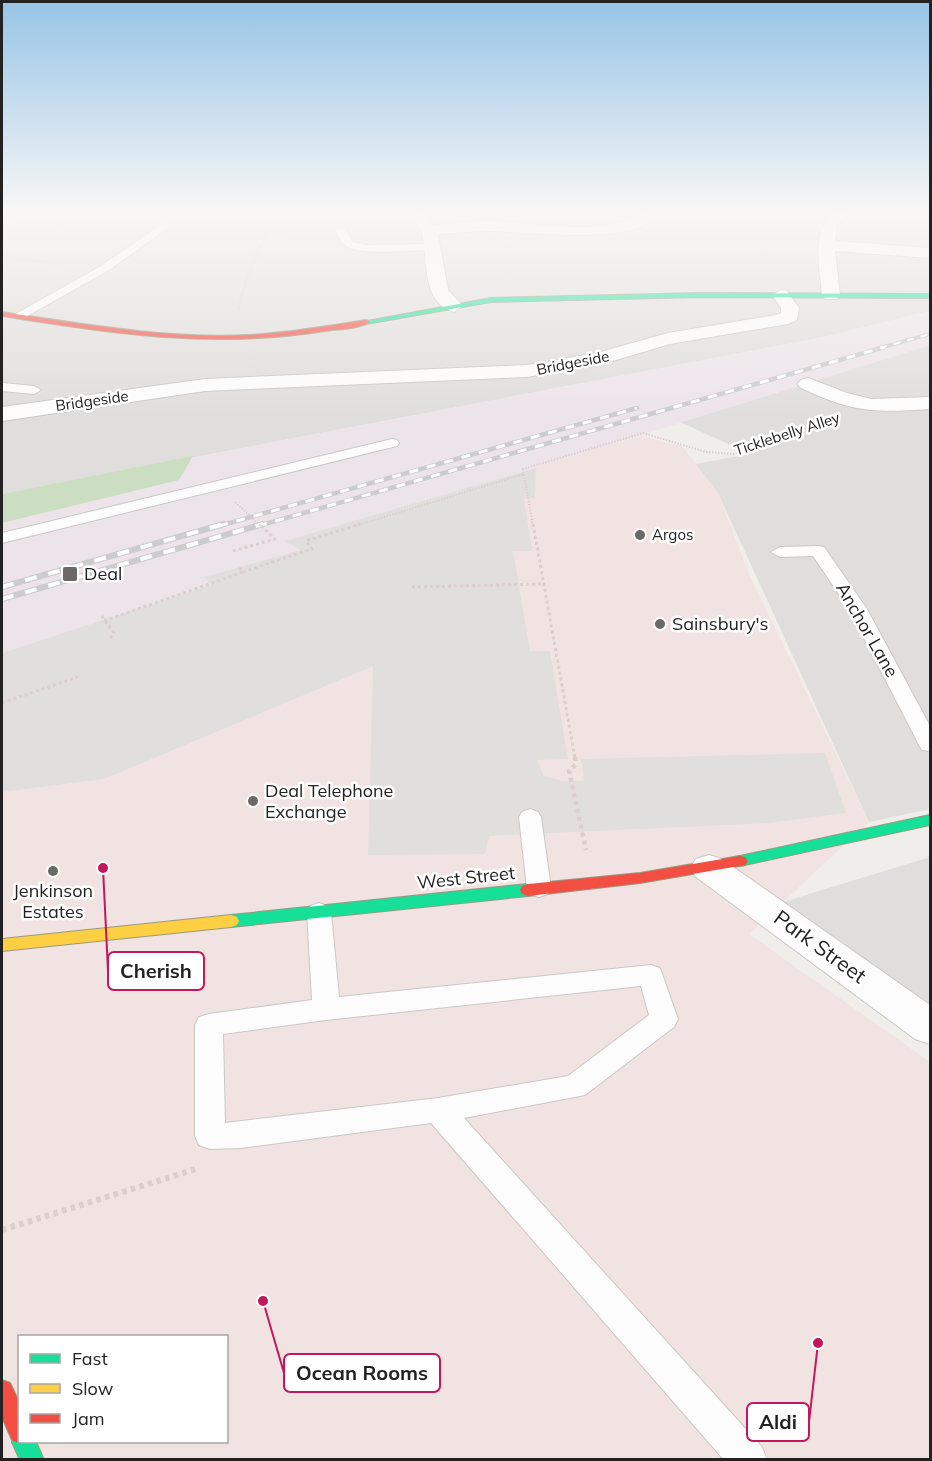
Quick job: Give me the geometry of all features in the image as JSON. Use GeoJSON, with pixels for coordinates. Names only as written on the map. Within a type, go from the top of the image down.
{"type":"FeatureCollection","features":[{"type":"Feature","properties":{"kind":"street"},"geometry":{"type":"LineString","coordinates":[[438,280],[440,292],[454,306]]}},
{"type":"Feature","properties":{"kind":"street"},"geometry":{"type":"LineString","coordinates":[[830,280],[831,295]]}},
{"type":"Feature","properties":{"kind":"street","name":"Bridgeside"},"geometry":{"type":"LineString","coordinates":[[2,414],[205,385],[328,388],[564,366],[599,359],[668,339],[781,320],[790,316],[790,308],[781,295]]}},
{"type":"Feature","properties":{"kind":"street"},"geometry":{"type":"LineString","coordinates":[[2,314],[139,334],[231,338],[299,333],[454,306],[531,298],[930,296]]}},
{"type":"Feature","properties":{"kind":"street"},"geometry":{"type":"LineString","coordinates":[[808,384],[839,398],[871,406],[923,404],[930,422]]}},
{"type":"Feature","properties":{"kind":"street","name":"West Street"},"geometry":{"type":"LineString","coordinates":[[2,945],[709,868],[930,820]]}},
{"type":"Feature","properties":{"kind":"street","name":"Park Street"},"geometry":{"type":"LineString","coordinates":[[709,868],[930,1027]]}},
{"type":"Feature","properties":{"kind":"street"},"geometry":{"type":"LineString","coordinates":[[2,1391],[18,1427]]}},
{"type":"Feature","properties":{"kind":"street"},"geometry":{"type":"LineString","coordinates":[[24,1443],[32,1460]]}},
{"type":"Feature","properties":{"kind":"lane"},"geometry":{"type":"LineString","coordinates":[[18,316],[83,280]]}},
{"type":"Feature","properties":{"kind":"lane"},"geometry":{"type":"LineString","coordinates":[[2,387],[34,390]]}},
{"type":"Feature","properties":{"kind":"lane"},"geometry":{"type":"LineString","coordinates":[[2,538],[392,443]]}},
{"type":"Feature","properties":{"kind":"lane","name":"Anchor Lane"},"geometry":{"type":"LineString","coordinates":[[780,552],[818,551],[858,609],[930,745]]}},
{"type":"Feature","properties":{"kind":"lane"},"geometry":{"type":"LineString","coordinates":[[530,817],[539,888]]}},
{"type":"Feature","properties":{"kind":"lane"},"geometry":{"type":"LineString","coordinates":[[319,912],[326,1009]]}},
{"type":"Feature","properties":{"kind":"lane"},"geometry":{"type":"LineString","coordinates":[[651,975],[664,1019],[575,1088],[438,1110],[240,1135],[210,1136],[209,1025],[326,1009],[651,975]]}},
{"type":"Feature","properties":{"kind":"lane"},"geometry":{"type":"LineString","coordinates":[[438,1110],[749,1460]]}},
{"type":"Feature","properties":{"kind":"path"},"geometry":{"type":"LineString","coordinates":[[231,338],[246,280]]}},
{"type":"Feature","properties":{"kind":"path","name":"Ticklebelly Alley"},"geometry":{"type":"LineString","coordinates":[[524,474],[523,469],[643,433],[706,452],[734,453],[871,406]]}},
{"type":"Feature","properties":{"kind":"path"},"geometry":{"type":"LineString","coordinates":[[104,621],[312,549],[306,541],[524,474],[576,764],[569,771],[572,792],[586,852],[597,851]]}},
{"type":"Feature","properties":{"kind":"path"},"geometry":{"type":"LineString","coordinates":[[233,551],[275,540],[235,502]]}},
{"type":"Feature","properties":{"kind":"path"},"geometry":{"type":"LineString","coordinates":[[239,567],[243,572]]}},
{"type":"Feature","properties":{"kind":"path"},"geometry":{"type":"LineString","coordinates":[[412,587],[543,584]]}},
{"type":"Feature","properties":{"kind":"path"},"geometry":{"type":"LineString","coordinates":[[102,616],[114,633],[109,640]]}},
{"type":"Feature","properties":{"kind":"path"},"geometry":{"type":"LineString","coordinates":[[2,703],[78,677]]}},
{"type":"Feature","properties":{"kind":"path"},"geometry":{"type":"LineString","coordinates":[[2,1230],[215,1163],[240,1135]]}},
{"type":"Feature","properties":{"kind":"shaded area"},"geometry":{"type":"Polygon","coordinates":[[[2,280],[930,280],[930,311],[824,337],[2,494],[2,280]]]}},
{"type":"Feature","properties":{"kind":"shaded area"},"geometry":{"type":"Polygon","coordinates":[[[930,311],[930,345],[536,468],[286,541],[300,550],[205,577],[212,585],[116,616],[104,779],[2,792],[2,494],[824,337],[930,311]]]}},
{"type":"Feature","properties":{"kind":"shaded area"},"geometry":{"type":"Polygon","coordinates":[[[930,345],[930,809],[869,822],[718,493],[695,464],[750,454],[680,422],[930,345]]]}},
{"type":"Feature","properties":{"kind":"shaded area"},"geometry":{"type":"Polygon","coordinates":[[[641,436],[682,446],[718,493],[749,574],[869,822],[749,934],[930,1062],[930,1459],[2,1459],[2,792],[104,779],[116,617],[212,585],[300,550],[285,541],[641,436]]]}},
{"type":"Feature","properties":{"kind":"shaded area"},"geometry":{"type":"Polygon","coordinates":[[[536,468],[535,498],[524,499],[532,551],[513,551],[530,651],[550,651],[568,759],[537,760],[544,776],[563,781],[584,781],[581,759],[825,753],[846,813],[768,823],[489,836],[485,854],[368,855],[373,666],[104,779],[2,792],[2,653],[211,585],[204,577],[300,550],[285,541],[536,468]]]}},
{"type":"Feature","properties":{"kind":"shaded area"},"geometry":{"type":"Polygon","coordinates":[[[930,857],[930,1005],[783,902],[930,857]]]}},
{"type":"Feature","properties":{"kind":"green space"},"geometry":{"type":"Polygon","coordinates":[[[193,456],[179,480],[2,523],[2,494],[193,456]]]}},
{"type":"Feature","properties":{"kind":"railway"},"geometry":{"type":"LineString","coordinates":[[880,348],[930,334]]}},
{"type":"Feature","properties":{"kind":"railway"},"geometry":{"type":"LineString","coordinates":[[258,526],[885,347]]}},
{"type":"Feature","properties":{"kind":"railway"},"geometry":{"type":"LineString","coordinates":[[219,526],[637,408]]}},
{"type":"Feature","properties":{"kind":"railway"},"geometry":{"type":"LineString","coordinates":[[2,587],[224,524]]}},
{"type":"Feature","properties":{"kind":"railway"},"geometry":{"type":"LineString","coordinates":[[2,599],[263,524]]}},
{"type":"Feature","properties":{"kind":"traffic: fast"},"geometry":{"type":"LineString","coordinates":[[366,322],[491,300],[702,295],[930,296]]}},
{"type":"Feature","properties":{"kind":"traffic: fast"},"geometry":{"type":"LineString","coordinates":[[740,861],[930,820]]}},
{"type":"Feature","properties":{"kind":"traffic: fast"},"geometry":{"type":"LineString","coordinates":[[231,921],[528,890]]}},
{"type":"Feature","properties":{"kind":"traffic: fast"},"geometry":{"type":"LineString","coordinates":[[24,1443],[32,1460]]}},
{"type":"Feature","properties":{"kind":"traffic: slow"},"geometry":{"type":"LineString","coordinates":[[2,945],[231,921]]}},
{"type":"Feature","properties":{"kind":"traffic: jam"},"geometry":{"type":"LineString","coordinates":[[2,314],[87,327],[230,338],[281,335],[366,322]]}},
{"type":"Feature","properties":{"kind":"traffic: jam"},"geometry":{"type":"LineString","coordinates":[[528,890],[640,878],[740,861]]}},
{"type":"Feature","properties":{"kind":"traffic: jam"},"geometry":{"type":"LineString","coordinates":[[2,1391],[18,1427]]}},
{"type":"Feature","properties":{"kind":"place","name":"Argos"},"geometry":{"type":"Point","coordinates":[640,535]}},
{"type":"Feature","properties":{"kind":"place","name":"Deal"},"geometry":{"type":"Point","coordinates":[70,574]}},
{"type":"Feature","properties":{"kind":"place","name":"Sainsbury's"},"geometry":{"type":"Point","coordinates":[660,624]}},
{"type":"Feature","properties":{"kind":"place","name":"Deal Telephone Exchange"},"geometry":{"type":"Point","coordinates":[253,801]}},
{"type":"Feature","properties":{"kind":"place","name":"Cherish"},"geometry":{"type":"Point","coordinates":[103,868]}},
{"type":"Feature","properties":{"kind":"place","name":"Jenkinson Estates"},"geometry":{"type":"Point","coordinates":[53,871]}},
{"type":"Feature","properties":{"kind":"place","name":"Ocean Rooms"},"geometry":{"type":"Point","coordinates":[263,1301]}},
{"type":"Feature","properties":{"kind":"place","name":"Aldi"},"geometry":{"type":"Point","coordinates":[818,1343]}}]}
